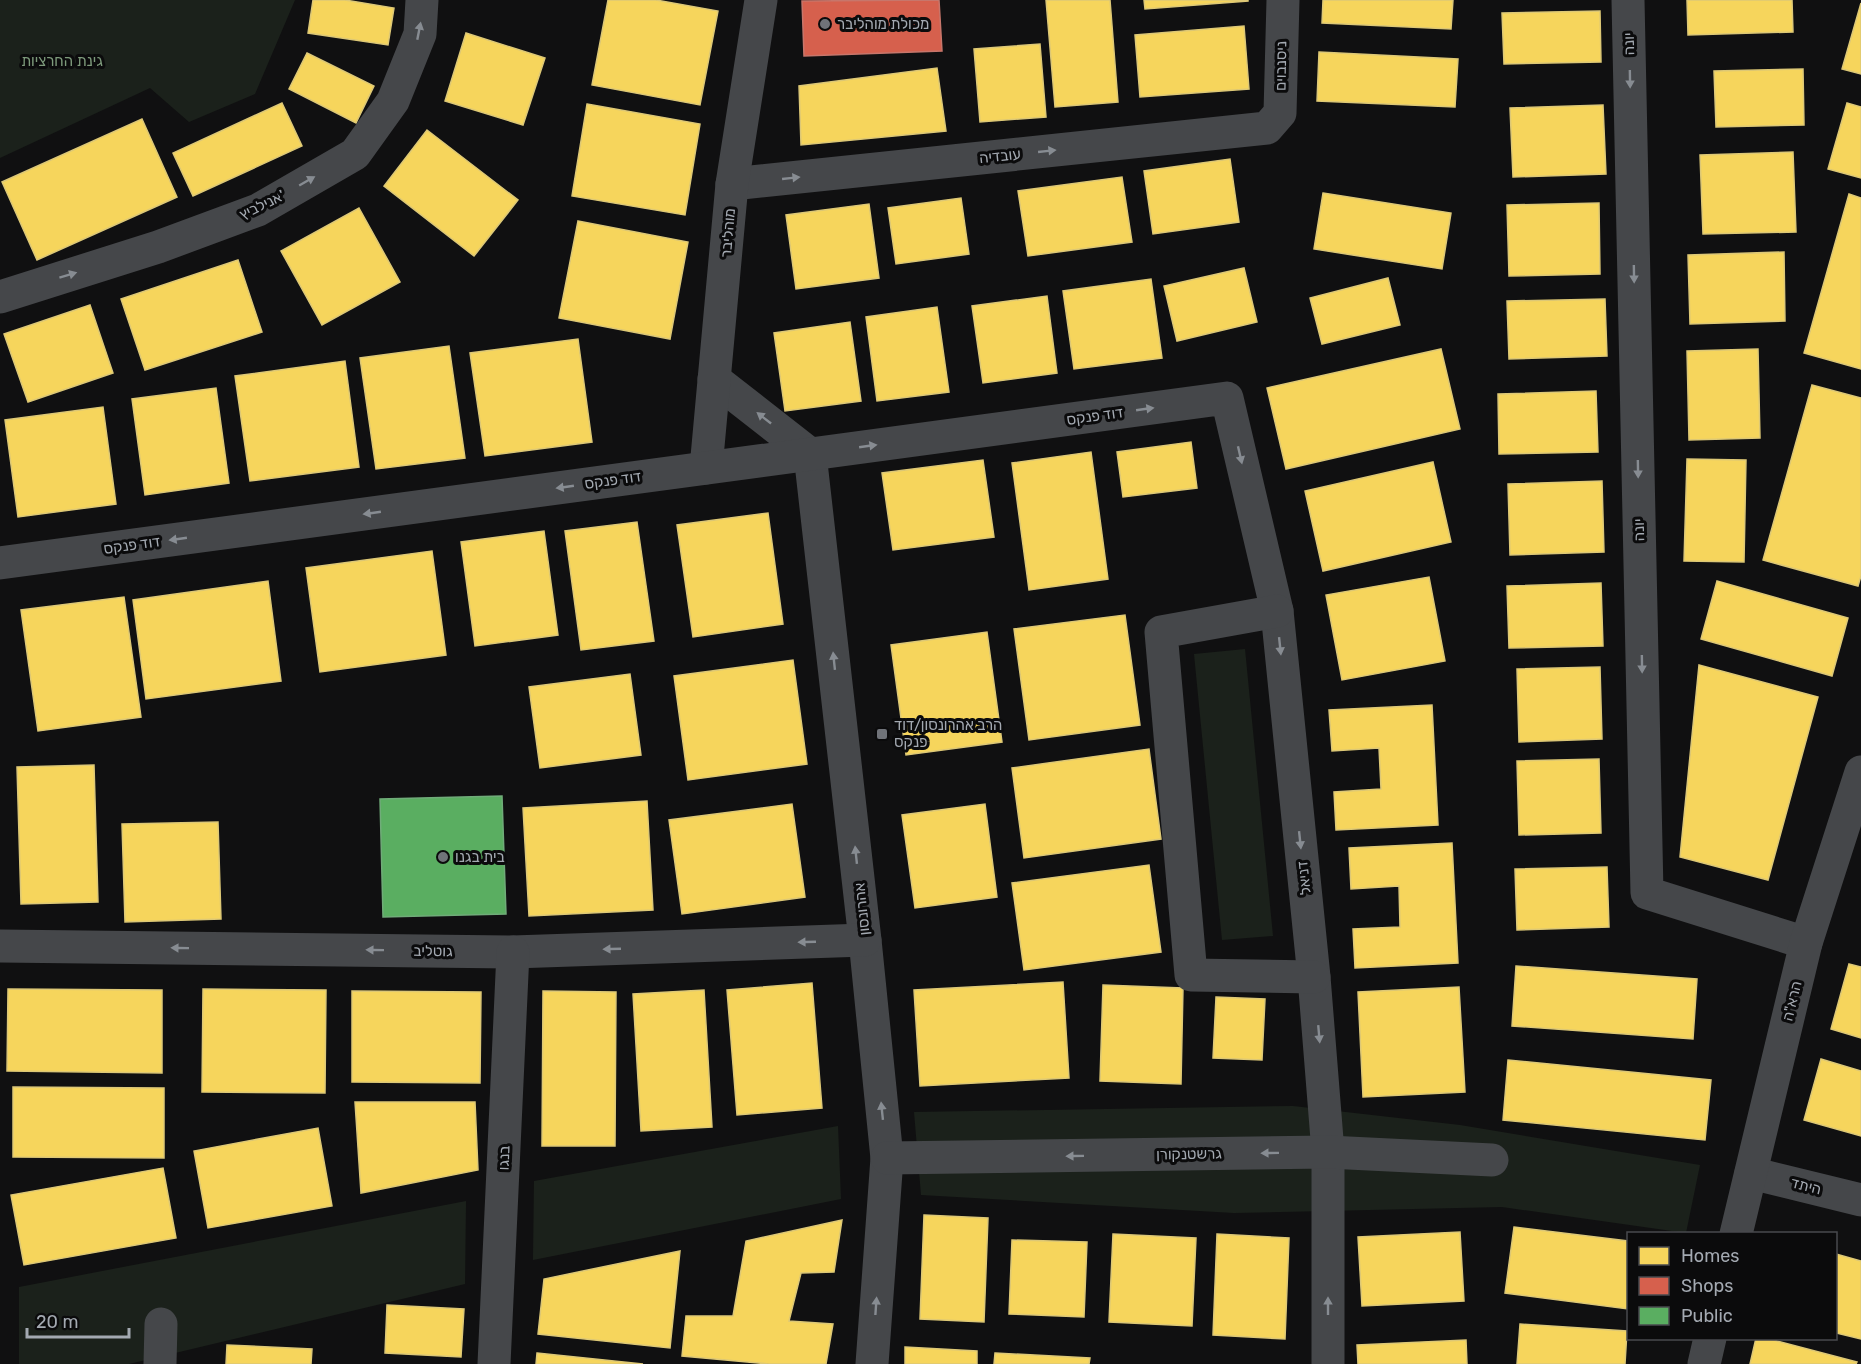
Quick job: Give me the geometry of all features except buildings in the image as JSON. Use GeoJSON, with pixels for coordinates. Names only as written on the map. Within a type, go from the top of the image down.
{"type":"FeatureCollection","features":[{"type":"Feature","properties":{"kind":"street","name":"אנילביץ'"},"geometry":{"type":"LineString","coordinates":[[6,295],[158,247],[258,210],[355,154],[393,101],[420,34],[422,0]]}},
{"type":"Feature","properties":{"kind":"street","name":"מוהליבר"},"geometry":{"type":"LineString","coordinates":[[706,468],[732,184],[761,0]]}},
{"type":"Feature","properties":{"kind":"street","name":"ניסנבוים"},"geometry":{"type":"LineString","coordinates":[[1267,128],[1280,113],[1282,0]]}},
{"type":"Feature","properties":{"kind":"street","name":"יונה"},"geometry":{"type":"LineString","coordinates":[[1628,0],[1647,893],[1806,944]]}},
{"type":"Feature","properties":{"kind":"street","name":"עובדיה"},"geometry":{"type":"LineString","coordinates":[[732,184],[1267,128]]}},
{"type":"Feature","properties":{"kind":"street"},"geometry":{"type":"LineString","coordinates":[[714,379],[810,454]]}},
{"type":"Feature","properties":{"kind":"street","name":"דוד פנקס"},"geometry":{"type":"LineString","coordinates":[[0,563],[1227,398]]}},
{"type":"Feature","properties":{"kind":"street","name":"דניאל"},"geometry":{"type":"LineString","coordinates":[[1227,398],[1277,611],[1314,977],[1328,1152],[1328,1364]]}},
{"type":"Feature","properties":{"kind":"street","name":"אהרונסון"},"geometry":{"type":"LineString","coordinates":[[810,454],[865,940],[887,1158],[872,1364]]}},
{"type":"Feature","properties":{"kind":"street"},"geometry":{"type":"LineString","coordinates":[[1277,611],[1161,632],[1191,975],[1314,977]]}},
{"type":"Feature","properties":{"kind":"street","name":"הרא\"ה"},"geometry":{"type":"LineString","coordinates":[[1736,1232],[1806,944],[1861,772]]}},
{"type":"Feature","properties":{"kind":"street","name":"גוטליב"},"geometry":{"type":"LineString","coordinates":[[0,946],[513,952],[865,940]]}},
{"type":"Feature","properties":{"kind":"street","name":"בנגו"},"geometry":{"type":"LineString","coordinates":[[494,1364],[513,952]]}},
{"type":"Feature","properties":{"kind":"street","name":"גרשטנקורן"},"geometry":{"type":"LineString","coordinates":[[887,1158],[1328,1152],[1492,1160]]}},
{"type":"Feature","properties":{"kind":"street","name":"היתד"},"geometry":{"type":"LineString","coordinates":[[1751,1173],[1861,1200]]}},
{"type":"Feature","properties":{"kind":"street"},"geometry":{"type":"LineString","coordinates":[[160,1324],[160,1364]]}},
{"type":"Feature","properties":{"kind":"street"},"geometry":{"type":"LineString","coordinates":[[1704,1364],[1710,1340]]}},
{"type":"Feature","properties":{"kind":"green space","name":"גינת החרציות"},"geometry":{"type":"Polygon","coordinates":[[[0,0],[295,0],[255,94],[189,122],[150,88],[0,158],[0,0]]]}},
{"type":"Feature","properties":{"kind":"green space"},"geometry":{"type":"Polygon","coordinates":[[[1245,649],[1273,936],[1222,940],[1194,654],[1245,649]]]}},
{"type":"Feature","properties":{"kind":"green space"},"geometry":{"type":"Polygon","coordinates":[[[1293,1106],[1460,1125],[1700,1165],[1686,1232],[1502,1207],[1234,1213],[921,1195],[914,1112],[1293,1106]]]}},
{"type":"Feature","properties":{"kind":"green space"},"geometry":{"type":"Polygon","coordinates":[[[838,1126],[841,1199],[533,1260],[534,1181],[838,1126]]]}},
{"type":"Feature","properties":{"kind":"green space"},"geometry":{"type":"Polygon","coordinates":[[[466,1201],[465,1284],[129,1364],[19,1364],[19,1287],[466,1201]]]}},
{"type":"Feature","properties":{"kind":"place","name":"מכולת מוהליבר"},"geometry":{"type":"Point","coordinates":[825,24]}},
{"type":"Feature","properties":{"kind":"place","name":"הרב אהרונסון/דוד פנקס"},"geometry":{"type":"Point","coordinates":[882,734]}},
{"type":"Feature","properties":{"kind":"place","name":"בית בגנו"},"geometry":{"type":"Point","coordinates":[443,857]}}]}
